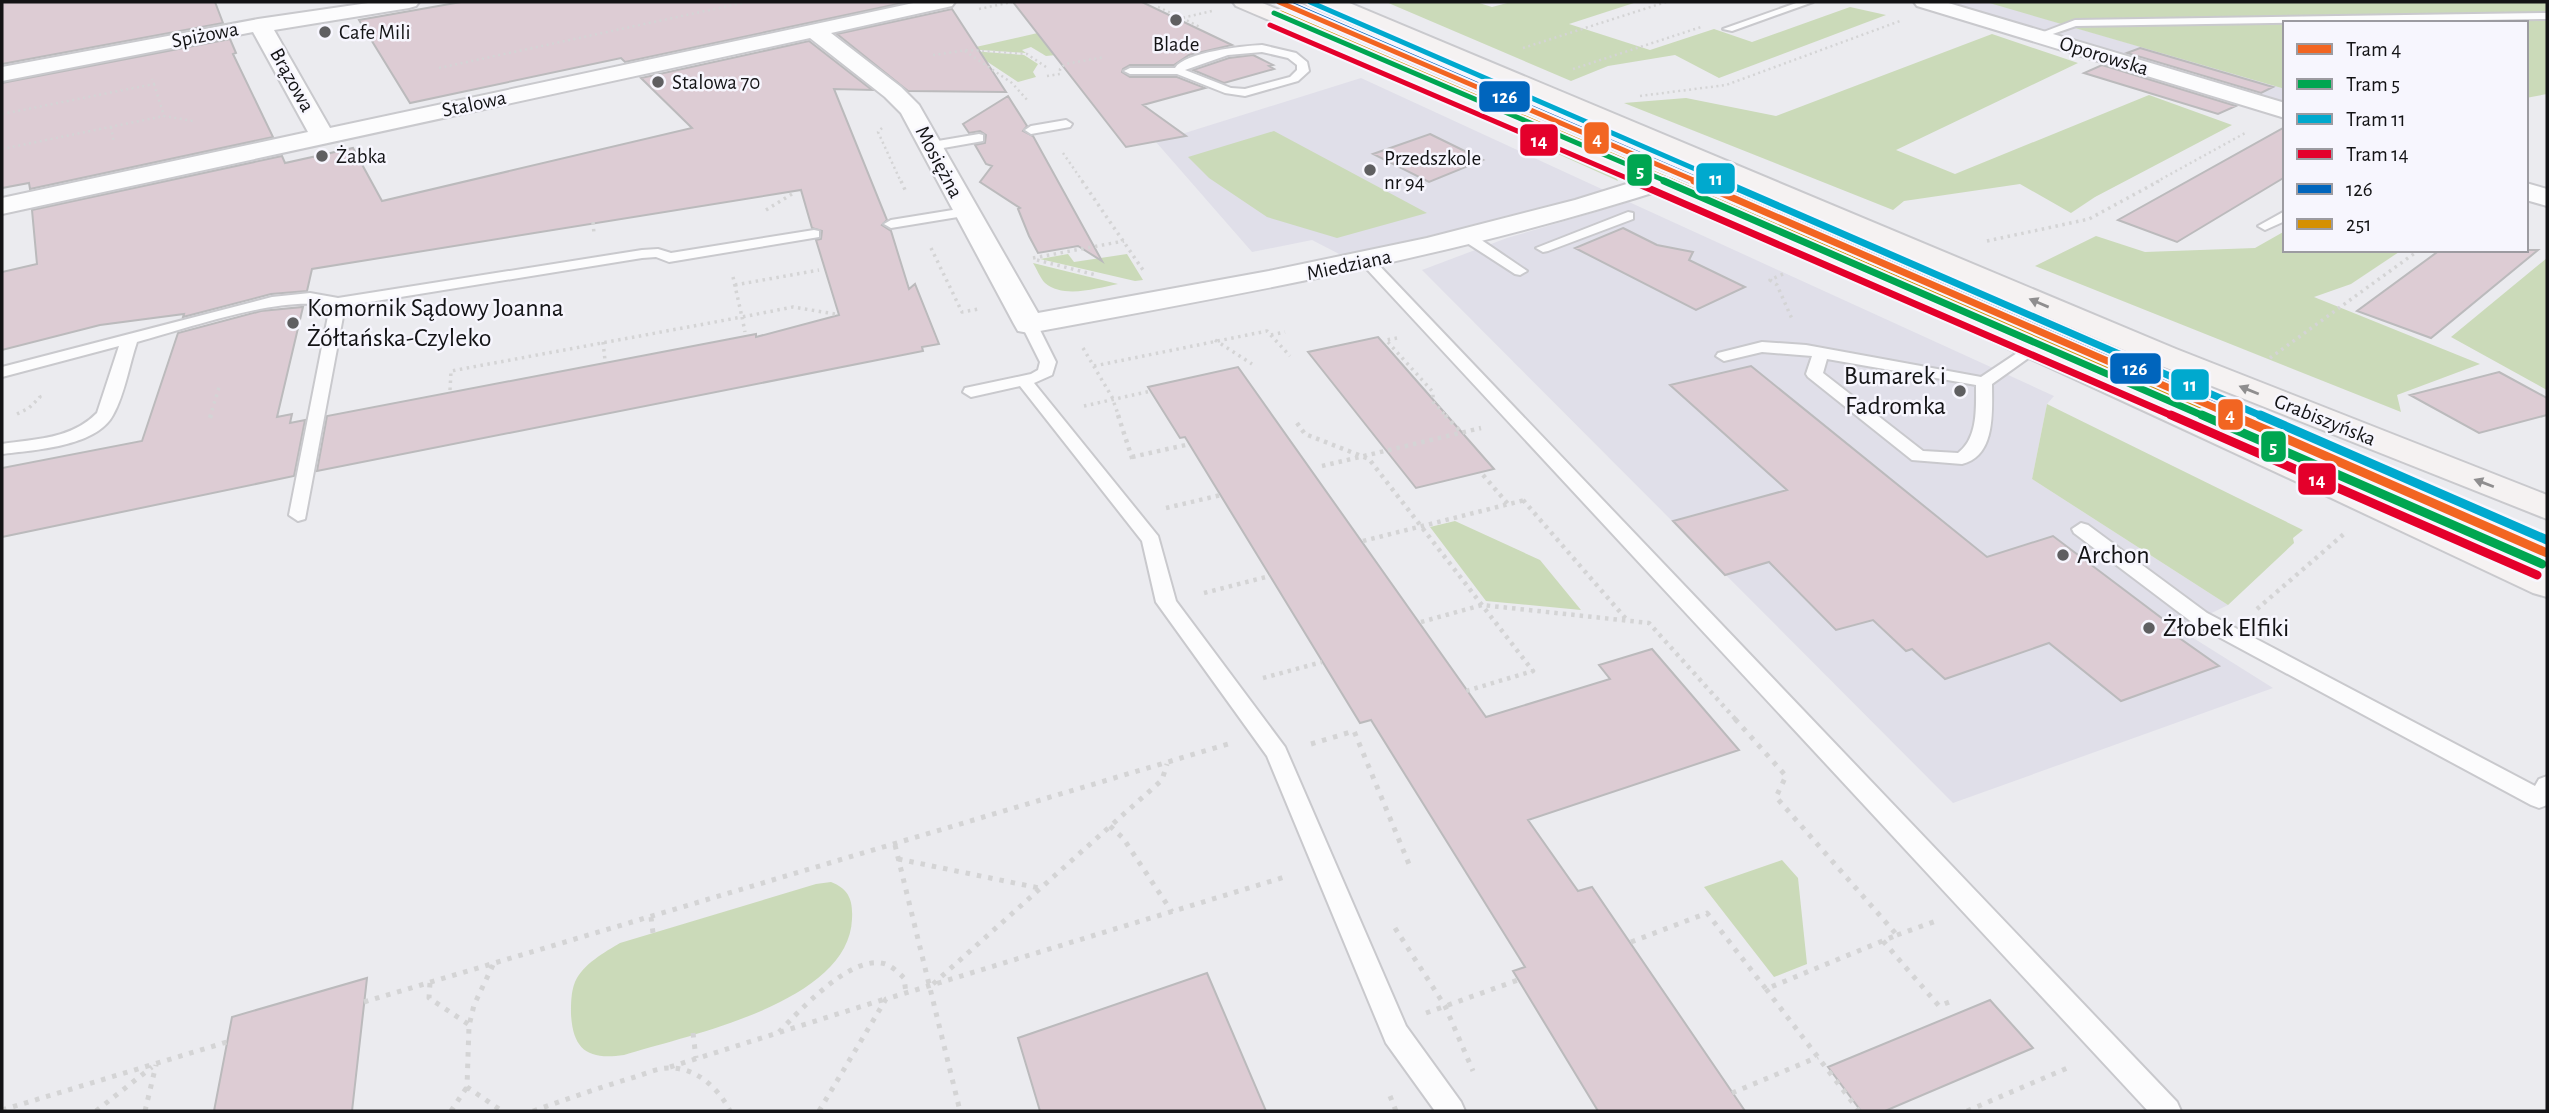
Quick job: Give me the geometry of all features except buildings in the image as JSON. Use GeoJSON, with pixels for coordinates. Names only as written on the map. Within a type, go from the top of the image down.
{"type":"FeatureCollection","features":[{"type":"Feature","properties":{"kind":"main road","name":"Grabiszyńska"},"geometry":{"type":"LineString","coordinates":[[1243,2],[1662,181],[2035,346],[2547,584]]}},
{"type":"Feature","properties":{"kind":"main road","name":"Grabiszyńska"},"geometry":{"type":"LineString","coordinates":[[1330,2],[2165,356],[2547,508]]}},
{"type":"Feature","properties":{"kind":"street","name":"Spiżowa"},"geometry":{"type":"LineString","coordinates":[[2,74],[258,25],[367,6],[409,2]]}},
{"type":"Feature","properties":{"kind":"street","name":"Stalowa"},"geometry":{"type":"LineString","coordinates":[[2,206],[942,2]]}},
{"type":"Feature","properties":{"kind":"street","name":"Oporowska"},"geometry":{"type":"LineString","coordinates":[[1924,2],[2283,110]]}},
{"type":"Feature","properties":{"kind":"street","name":"Brązowa"},"geometry":{"type":"LineString","coordinates":[[258,25],[265,32],[323,137]]}},
{"type":"Feature","properties":{"kind":"street","name":"Mosiężna"},"geometry":{"type":"LineString","coordinates":[[814,30],[886,93],[911,110],[1029,324]]}},
{"type":"Feature","properties":{"kind":"street","name":"Miedziana"},"geometry":{"type":"LineString","coordinates":[[1029,324],[1368,262],[1552,216],[1662,181]]}},
{"type":"Feature","properties":{"kind":"street"},"geometry":{"type":"LineString","coordinates":[[2528,192],[2547,198]]}},
{"type":"Feature","properties":{"kind":"lane"},"geometry":{"type":"LineString","coordinates":[[1286,2],[2547,546]]}},
{"type":"Feature","properties":{"kind":"lane"},"geometry":{"type":"LineString","coordinates":[[1728,30],[1808,2]]}},
{"type":"Feature","properties":{"kind":"lane"},"geometry":{"type":"LineString","coordinates":[[2038,36],[2075,23],[2547,16]]}},
{"type":"Feature","properties":{"kind":"lane"},"geometry":{"type":"LineString","coordinates":[[1130,71],[1178,71],[1229,91],[1245,93],[1294,79],[1303,71],[1303,64],[1290,52],[1244,49],[1192,61],[1182,65],[1178,71]]}},
{"type":"Feature","properties":{"kind":"lane"},"geometry":{"type":"LineString","coordinates":[[1031,130],[1066,124]]}},
{"type":"Feature","properties":{"kind":"lane"},"geometry":{"type":"LineString","coordinates":[[932,146],[979,138]]}},
{"type":"Feature","properties":{"kind":"lane"},"geometry":{"type":"LineString","coordinates":[[891,224],[965,212]]}},
{"type":"Feature","properties":{"kind":"lane"},"geometry":{"type":"LineString","coordinates":[[1543,248],[1628,216]]}},
{"type":"Feature","properties":{"kind":"lane"},"geometry":{"type":"LineString","coordinates":[[2265,226],[2283,216]]}},
{"type":"Feature","properties":{"kind":"lane"},"geometry":{"type":"LineString","coordinates":[[2,372],[283,300],[310,297],[338,303],[642,254],[658,253],[669,258],[814,234]]}},
{"type":"Feature","properties":{"kind":"lane"},"geometry":{"type":"LineString","coordinates":[[1469,238],[1520,271]]}},
{"type":"Feature","properties":{"kind":"lane"},"geometry":{"type":"LineString","coordinates":[[1368,262],[2167,1111]]}},
{"type":"Feature","properties":{"kind":"lane"},"geometry":{"type":"LineString","coordinates":[[298,515],[338,303]]}},
{"type":"Feature","properties":{"kind":"lane"},"geometry":{"type":"LineString","coordinates":[[971,392],[1036,378],[1046,372],[1048,362],[1029,324]]}},
{"type":"Feature","properties":{"kind":"lane"},"geometry":{"type":"LineString","coordinates":[[2,449],[68,437],[85,432],[99,423],[105,415],[130,338]]}},
{"type":"Feature","properties":{"kind":"lane"},"geometry":{"type":"LineString","coordinates":[[1724,356],[1762,347],[1814,352],[1984,382],[2035,346]]}},
{"type":"Feature","properties":{"kind":"lane"},"geometry":{"type":"LineString","coordinates":[[1814,352],[1814,374],[1918,456],[1962,459],[1977,447],[1984,416],[1984,382]]}},
{"type":"Feature","properties":{"kind":"lane"},"geometry":{"type":"LineString","coordinates":[[1024,381],[1150,540],[1166,602],[1277,753],[1392,1025],[1451,1111]]}},
{"type":"Feature","properties":{"kind":"lane"},"geometry":{"type":"LineString","coordinates":[[2081,529],[2200,618],[2229,634],[2539,799],[2547,785]]}},
{"type":"Feature","properties":{"kind":"path"},"geometry":{"type":"LineString","coordinates":[[439,68],[747,2]]}},
{"type":"Feature","properties":{"kind":"path"},"geometry":{"type":"LineString","coordinates":[[1522,48],[1666,2]]}},
{"type":"Feature","properties":{"kind":"path"},"geometry":{"type":"LineString","coordinates":[[1157,7],[1182,18],[1213,11]]}},
{"type":"Feature","properties":{"kind":"path"},"geometry":{"type":"LineString","coordinates":[[1629,97],[1726,85],[1906,19]]}},
{"type":"Feature","properties":{"kind":"path"},"geometry":{"type":"LineString","coordinates":[[1571,69],[1712,23]]}},
{"type":"Feature","properties":{"kind":"path"},"geometry":{"type":"LineString","coordinates":[[933,55],[965,51],[1027,54],[1046,67]]}},
{"type":"Feature","properties":{"kind":"path"},"geometry":{"type":"LineString","coordinates":[[965,51],[1012,83],[1049,127],[1065,156],[1144,272]]}},
{"type":"Feature","properties":{"kind":"path"},"geometry":{"type":"LineString","coordinates":[[149,72],[164,116]]}},
{"type":"Feature","properties":{"kind":"path"},"geometry":{"type":"LineString","coordinates":[[2,114],[154,83]]}},
{"type":"Feature","properties":{"kind":"path"},"geometry":{"type":"LineString","coordinates":[[2,149],[164,116],[193,121]]}},
{"type":"Feature","properties":{"kind":"path"},"geometry":{"type":"LineString","coordinates":[[111,127],[114,143]]}},
{"type":"Feature","properties":{"kind":"path"},"geometry":{"type":"LineString","coordinates":[[1984,242],[2089,219],[2251,130]]}},
{"type":"Feature","properties":{"kind":"path"},"geometry":{"type":"LineString","coordinates":[[761,213],[792,194]]}},
{"type":"Feature","properties":{"kind":"path"},"geometry":{"type":"LineString","coordinates":[[1029,258],[1124,241]]}},
{"type":"Feature","properties":{"kind":"path"},"geometry":{"type":"LineString","coordinates":[[727,248],[745,332]]}},
{"type":"Feature","properties":{"kind":"path"},"geometry":{"type":"LineString","coordinates":[[2266,361],[2416,252]]}},
{"type":"Feature","properties":{"kind":"path"},"geometry":{"type":"LineString","coordinates":[[735,285],[819,270]]}},
{"type":"Feature","properties":{"kind":"path"},"geometry":{"type":"LineString","coordinates":[[1788,272],[1767,281],[1777,285],[1814,352]]}},
{"type":"Feature","properties":{"kind":"path"},"geometry":{"type":"LineString","coordinates":[[450,390],[451,371],[793,307],[835,314]]}},
{"type":"Feature","properties":{"kind":"path"},"geometry":{"type":"LineString","coordinates":[[962,312],[988,307]]}},
{"type":"Feature","properties":{"kind":"path"},"geometry":{"type":"LineString","coordinates":[[1094,366],[1267,331],[1290,356]]}},
{"type":"Feature","properties":{"kind":"path"},"geometry":{"type":"LineString","coordinates":[[1270,335],[1285,332]]}},
{"type":"Feature","properties":{"kind":"path"},"geometry":{"type":"LineString","coordinates":[[1399,337],[1384,341],[1433,392],[1433,402],[1461,432]]}},
{"type":"Feature","properties":{"kind":"path"},"geometry":{"type":"LineString","coordinates":[[1077,338],[1113,399],[1135,468]]}},
{"type":"Feature","properties":{"kind":"path"},"geometry":{"type":"LineString","coordinates":[[1214,340],[1252,365]]}},
{"type":"Feature","properties":{"kind":"path"},"geometry":{"type":"LineString","coordinates":[[603,342],[605,360]]}},
{"type":"Feature","properties":{"kind":"path"},"geometry":{"type":"LineString","coordinates":[[210,418],[220,384]]}},
{"type":"Feature","properties":{"kind":"path"},"geometry":{"type":"LineString","coordinates":[[7,417],[36,402],[40,397],[33,390]]}},
{"type":"Feature","properties":{"kind":"path"},"geometry":{"type":"LineString","coordinates":[[1113,399],[1151,391]]}},
{"type":"Feature","properties":{"kind":"path"},"geometry":{"type":"LineString","coordinates":[[1322,466],[1516,420]]}},
{"type":"Feature","properties":{"kind":"path"},"geometry":{"type":"LineString","coordinates":[[1297,423],[1304,434],[1364,456],[1533,671],[1466,691]]}},
{"type":"Feature","properties":{"kind":"path"},"geometry":{"type":"LineString","coordinates":[[1132,457],[1189,444]]}},
{"type":"Feature","properties":{"kind":"path"},"geometry":{"type":"LineString","coordinates":[[1483,475],[1508,504]]}},
{"type":"Feature","properties":{"kind":"path"},"geometry":{"type":"LineString","coordinates":[[1161,510],[1221,495]]}},
{"type":"Feature","properties":{"kind":"path"},"geometry":{"type":"LineString","coordinates":[[1363,541],[1524,500],[1628,621]]}},
{"type":"Feature","properties":{"kind":"path"},"geometry":{"type":"LineString","coordinates":[[2229,634],[2354,525]]}},
{"type":"Feature","properties":{"kind":"path"},"geometry":{"type":"LineString","coordinates":[[1204,593],[1270,576]]}},
{"type":"Feature","properties":{"kind":"path"},"geometry":{"type":"LineString","coordinates":[[1421,622],[1482,605],[1649,623],[1786,776],[1776,797],[1898,935]]}},
{"type":"Feature","properties":{"kind":"path"},"geometry":{"type":"LineString","coordinates":[[1228,687],[1322,662]]}},
{"type":"Feature","properties":{"kind":"path"},"geometry":{"type":"LineString","coordinates":[[1277,753],[1354,731],[1412,869]]}},
{"type":"Feature","properties":{"kind":"path"},"geometry":{"type":"LineString","coordinates":[[364,1002],[1168,764],[1262,732]]}},
{"type":"Feature","properties":{"kind":"path"},"geometry":{"type":"LineString","coordinates":[[929,987],[1162,780],[1168,764]]}},
{"type":"Feature","properties":{"kind":"path"},"geometry":{"type":"LineString","coordinates":[[1110,826],[1124,838],[1172,912]]}},
{"type":"Feature","properties":{"kind":"path"},"geometry":{"type":"LineString","coordinates":[[895,845],[960,1111]]}},
{"type":"Feature","properties":{"kind":"path"},"geometry":{"type":"LineString","coordinates":[[898,859],[1019,882],[1040,889]]}},
{"type":"Feature","properties":{"kind":"path"},"geometry":{"type":"LineString","coordinates":[[533,1111],[778,1032],[1323,865]]}},
{"type":"Feature","properties":{"kind":"path"},"geometry":{"type":"LineString","coordinates":[[1630,942],[1707,914],[1859,1111]]}},
{"type":"Feature","properties":{"kind":"path"},"geometry":{"type":"LineString","coordinates":[[1766,989],[1950,915]]}},
{"type":"Feature","properties":{"kind":"path"},"geometry":{"type":"LineString","coordinates":[[651,917],[653,933]]}},
{"type":"Feature","properties":{"kind":"path"},"geometry":{"type":"LineString","coordinates":[[1387,917],[1445,1006],[1475,1076]]}},
{"type":"Feature","properties":{"kind":"path"},"geometry":{"type":"LineString","coordinates":[[1883,941],[1938,1006],[1952,1001]]}},
{"type":"Feature","properties":{"kind":"path"},"geometry":{"type":"LineString","coordinates":[[778,1032],[825,989],[851,969],[863,965],[878,962],[888,966],[904,978],[906,993]]}},
{"type":"Feature","properties":{"kind":"path"},"geometry":{"type":"LineString","coordinates":[[452,1111],[467,1087],[465,1035],[475,1002],[488,981],[494,964]]}},
{"type":"Feature","properties":{"kind":"path"},"geometry":{"type":"LineString","coordinates":[[1392,1025],[1518,980]]}},
{"type":"Feature","properties":{"kind":"path"},"geometry":{"type":"LineString","coordinates":[[430,983],[429,998],[469,1024]]}},
{"type":"Feature","properties":{"kind":"path"},"geometry":{"type":"LineString","coordinates":[[819,1111],[886,999]]}},
{"type":"Feature","properties":{"kind":"path"},"geometry":{"type":"LineString","coordinates":[[692,1033],[696,1058]]}},
{"type":"Feature","properties":{"kind":"path"},"geometry":{"type":"LineString","coordinates":[[2,1110],[227,1042]]}},
{"type":"Feature","properties":{"kind":"path"},"geometry":{"type":"LineString","coordinates":[[1732,1093],[1818,1058]]}},
{"type":"Feature","properties":{"kind":"path"},"geometry":{"type":"LineString","coordinates":[[96,1111],[156,1064]]}},
{"type":"Feature","properties":{"kind":"path"},"geometry":{"type":"LineString","coordinates":[[145,1111],[156,1064]]}},
{"type":"Feature","properties":{"kind":"path"},"geometry":{"type":"LineString","coordinates":[[670,1067],[698,1076],[713,1085],[730,1111]]}},
{"type":"Feature","properties":{"kind":"path"},"geometry":{"type":"LineString","coordinates":[[467,1087],[502,1111]]}},
{"type":"Feature","properties":{"kind":"shaded area"},"geometry":{"type":"Polygon","coordinates":[[[1946,2],[1988,2],[2283,88],[2283,103],[1946,2]]]}},
{"type":"Feature","properties":{"kind":"shaded area","name":"Przedszkole nr 94"},"geometry":{"type":"Polygon","coordinates":[[[1361,78],[1606,191],[1471,225],[1468,229],[1345,257],[1312,240],[1252,252],[1156,142],[1361,78]]]}},
{"type":"Feature","properties":{"kind":"shaded area"},"geometry":{"type":"Polygon","coordinates":[[[1629,202],[2054,396],[2047,404],[2032,479],[2228,605],[2179,629],[2273,688],[1953,803],[1422,270],[1507,238],[1629,202]]]}},
{"type":"Feature","properties":{"kind":"green space"},"geometry":{"type":"Polygon","coordinates":[[[1386,2],[1476,2],[1492,7],[1511,2],[1637,2],[1569,24],[1650,50],[1714,29],[1752,42],[1850,7],[1886,15],[1719,78],[1675,55],[1608,66],[1571,81],[1386,2]]]}},
{"type":"Feature","properties":{"kind":"green space"},"geometry":{"type":"Polygon","coordinates":[[[1986,2],[2547,2],[2547,94],[2528,98],[2528,21],[2283,21],[2283,88],[1986,2]]]}},
{"type":"Feature","properties":{"kind":"green space"},"geometry":{"type":"Polygon","coordinates":[[[1042,32],[1056,55],[1046,56],[1031,47],[1022,50],[1026,53],[967,49],[1042,32]]]}},
{"type":"Feature","properties":{"kind":"green space"},"geometry":{"type":"Polygon","coordinates":[[[1992,34],[2078,63],[1896,150],[1955,174],[2149,95],[2232,125],[2095,197],[2071,213],[2020,184],[1904,201],[1893,210],[1624,103],[1686,98],[1776,116],[1992,34]]]}},
{"type":"Feature","properties":{"kind":"green space"},"geometry":{"type":"Polygon","coordinates":[[[1303,35],[1613,171],[1618,181],[1298,37],[1303,35]]]}},
{"type":"Feature","properties":{"kind":"green space"},"geometry":{"type":"Polygon","coordinates":[[[971,51],[1024,55],[1038,64],[1033,72],[1036,77],[1018,82],[971,51]]]}},
{"type":"Feature","properties":{"kind":"green space"},"geometry":{"type":"Polygon","coordinates":[[[1274,131],[1427,213],[1337,238],[1267,217],[1209,178],[1188,157],[1274,131]]]}},
{"type":"Feature","properties":{"kind":"green space"},"geometry":{"type":"Polygon","coordinates":[[[2283,232],[2283,252],[2399,252],[2351,284],[2314,297],[2480,364],[2397,395],[2401,412],[2035,266],[2096,236],[2145,252],[2255,248],[2283,232]]]}},
{"type":"Feature","properties":{"kind":"green space"},"geometry":{"type":"Polygon","coordinates":[[[1068,254],[1074,262],[1127,254],[1143,280],[1135,281],[1040,259],[1068,254]]]}},
{"type":"Feature","properties":{"kind":"green space"},"geometry":{"type":"Polygon","coordinates":[[[2547,258],[2547,390],[2451,337],[2547,258]]]}},
{"type":"Feature","properties":{"kind":"green space"},"geometry":{"type":"Polygon","coordinates":[[[1033,263],[1118,284],[1081,291],[1061,290],[1045,283],[1033,263]]]}},
{"type":"Feature","properties":{"kind":"green space"},"geometry":{"type":"Polygon","coordinates":[[[2047,404],[2303,530],[2293,538],[2294,543],[2228,605],[2032,479],[2047,404]]]}},
{"type":"Feature","properties":{"kind":"green space"},"geometry":{"type":"Polygon","coordinates":[[[1455,521],[1540,560],[1581,610],[1486,601],[1430,527],[1455,521]]]}},
{"type":"Feature","properties":{"kind":"green space"},"geometry":{"type":"Polygon","coordinates":[[[1782,860],[1798,878],[1807,964],[1774,977],[1704,887],[1782,860]]]}},
{"type":"Feature","properties":{"kind":"green space"},"geometry":{"type":"Polygon","coordinates":[[[831,882],[846,892],[852,906],[852,919],[844,948],[824,973],[795,994],[761,1011],[723,1025],[624,1055],[592,1054],[579,1045],[572,1027],[573,990],[583,970],[601,955],[620,943],[816,884],[831,882]]]}},
{"type":"Feature","properties":{"kind":"tram line","name":"4"},"geometry":{"type":"LineString","coordinates":[[1279,2],[1395,50],[2547,553]]}},
{"type":"Feature","properties":{"kind":"tram line","name":"11"},"geometry":{"type":"LineString","coordinates":[[1310,2],[2547,540]]}},
{"type":"Feature","properties":{"kind":"tram line","name":"5"},"geometry":{"type":"LineString","coordinates":[[1274,13],[1390,61],[2542,564]]}},
{"type":"Feature","properties":{"kind":"tram line","name":"14"},"geometry":{"type":"LineString","coordinates":[[1270,25],[2537,575]]}},
{"type":"Feature","properties":{"kind":"transit line","name":"126"},"geometry":{"type":"LineString","coordinates":[[1286,2],[2547,546]]}},
{"type":"Feature","properties":{"kind":"transit line","name":"251"},"geometry":{"type":"LineString","coordinates":[[1281,13],[2542,557]]}},
{"type":"Feature","properties":{"kind":"place","name":"Blade"},"geometry":{"type":"Point","coordinates":[1176,20]}},
{"type":"Feature","properties":{"kind":"place","name":"Cafe Mili"},"geometry":{"type":"Point","coordinates":[325,32]}},
{"type":"Feature","properties":{"kind":"place","name":"Stalowa 70"},"geometry":{"type":"Point","coordinates":[658,82]}},
{"type":"Feature","properties":{"kind":"place","name":"Żabka"},"geometry":{"type":"Point","coordinates":[322,156]}},
{"type":"Feature","properties":{"kind":"place","name":"Przedszkole nr 94"},"geometry":{"type":"Point","coordinates":[1370,170]}},
{"type":"Feature","properties":{"kind":"place","name":"Komornik Sądowy Joanna Żółtańska-Czyleko"},"geometry":{"type":"Point","coordinates":[293,323]}},
{"type":"Feature","properties":{"kind":"place","name":"Bumarek i Fadromka"},"geometry":{"type":"Point","coordinates":[1960,391]}},
{"type":"Feature","properties":{"kind":"place","name":"Archon"},"geometry":{"type":"Point","coordinates":[2063,555]}},
{"type":"Feature","properties":{"kind":"place","name":"Żłobek Elfiki"},"geometry":{"type":"Point","coordinates":[2149,628]}}]}
